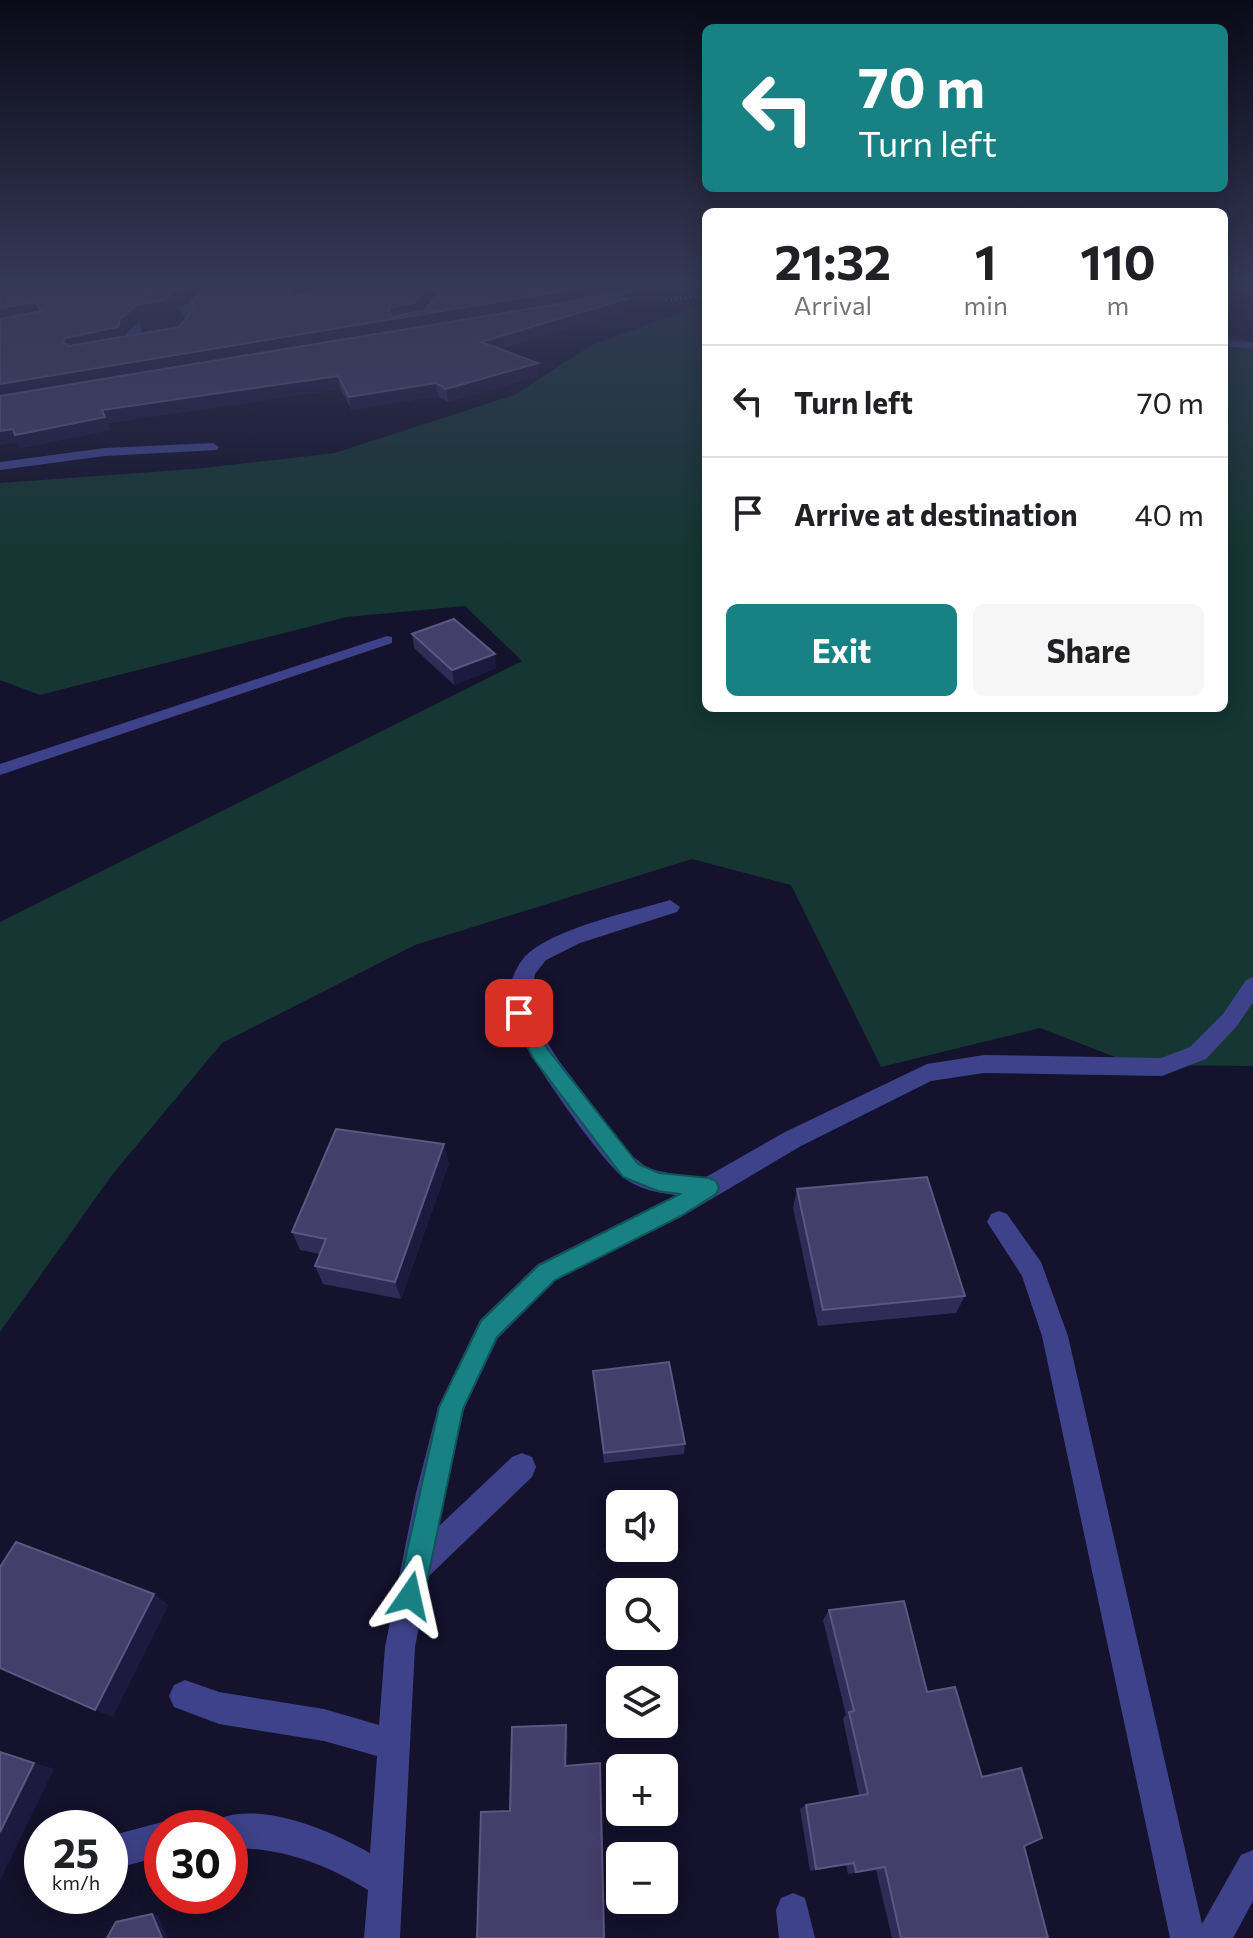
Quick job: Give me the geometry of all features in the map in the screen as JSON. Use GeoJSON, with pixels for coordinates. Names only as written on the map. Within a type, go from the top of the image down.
{"type":"FeatureCollection","features":[{"type":"Feature","properties":{"kind":"street"},"geometry":{"type":"LineString","coordinates":[[0,466],[105,452],[213,447]]}},
{"type":"Feature","properties":{"kind":"street"},"geometry":{"type":"LineString","coordinates":[[0,770],[387,640]]}},
{"type":"Feature","properties":{"kind":"street"},"geometry":{"type":"LineString","coordinates":[[670,907],[556,944],[530,962],[520,991],[519,1013],[540,1052],[630,1170],[658,1182],[709,1188]]}},
{"type":"Feature","properties":{"kind":"street"},"geometry":{"type":"LineString","coordinates":[[382,1938],[400,1647],[451,1407],[489,1329],[547,1272],[673,1209],[793,1139],[927,1073],[984,1064],[1162,1067],[1198,1053],[1230,1020],[1253,985]]}},
{"type":"Feature","properties":{"kind":"street"},"geometry":{"type":"LineString","coordinates":[[999,1222],[1032,1270],[1055,1336],[1188,1938]]}},
{"type":"Feature","properties":{"kind":"street"},"geometry":{"type":"LineString","coordinates":[[416,1568],[522,1467]]}},
{"type":"Feature","properties":{"kind":"street"},"geometry":{"type":"LineString","coordinates":[[185,1696],[219,1708],[324,1725],[394,1745]]}},
{"type":"Feature","properties":{"kind":"street"},"geometry":{"type":"LineString","coordinates":[[248,1833],[283,1836],[338,1851],[385,1881]]}},
{"type":"Feature","properties":{"kind":"street"},"geometry":{"type":"LineString","coordinates":[[1214,1938],[1253,1867]]}},
{"type":"Feature","properties":{"kind":"green space"},"geometry":{"type":"Polygon","coordinates":[[[545,375],[702,375],[702,712],[1228,712],[1228,375],[1253,375],[1253,1066],[1136,1065],[1040,1028],[881,1067],[791,885],[692,859],[415,945],[222,1043],[112,1175],[0,1332],[0,922],[522,661],[465,606],[347,617],[40,695],[0,680],[0,483],[194,469],[335,453],[514,395],[545,375]]]}},
{"type":"Feature","properties":{"kind":"building"},"geometry":{"type":"Polygon","coordinates":[[[0,375],[52,375],[0,384],[0,375]]]}},
{"type":"Feature","properties":{"kind":"building"},"geometry":{"type":"Polygon","coordinates":[[[125,375],[494,375],[446,389],[436,383],[349,397],[338,376],[102,410],[105,417],[15,435],[13,429],[0,431],[0,396],[125,375]]]}},
{"type":"Feature","properties":{"kind":"building"},"geometry":{"type":"Polygon","coordinates":[[[454,619],[495,654],[452,670],[412,634],[454,619]]]}},
{"type":"Feature","properties":{"kind":"building"},"geometry":{"type":"Polygon","coordinates":[[[336,1129],[444,1144],[395,1282],[315,1266],[326,1239],[292,1232],[336,1129]]]}},
{"type":"Feature","properties":{"kind":"building"},"geometry":{"type":"Polygon","coordinates":[[[927,1177],[965,1296],[823,1310],[797,1189],[927,1177]]]}},
{"type":"Feature","properties":{"kind":"building"},"geometry":{"type":"Polygon","coordinates":[[[669,1362],[685,1444],[604,1453],[593,1371],[669,1362]]]}},
{"type":"Feature","properties":{"kind":"building"},"geometry":{"type":"Polygon","coordinates":[[[16,1542],[154,1594],[95,1710],[0,1668],[0,1567],[16,1542]]]}},
{"type":"Feature","properties":{"kind":"building"},"geometry":{"type":"Polygon","coordinates":[[[904,1601],[927,1692],[955,1687],[982,1777],[1021,1768],[1042,1838],[1024,1846],[1048,1938],[901,1938],[885,1867],[856,1872],[854,1863],[816,1869],[806,1805],[868,1794],[849,1712],[854,1711],[829,1610],[904,1601]]]}},
{"type":"Feature","properties":{"kind":"building"},"geometry":{"type":"Polygon","coordinates":[[[566,1725],[565,1766],[600,1763],[604,1938],[477,1938],[481,1812],[510,1811],[512,1727],[566,1725]]]}},
{"type":"Feature","properties":{"kind":"building"},"geometry":{"type":"Polygon","coordinates":[[[0,1752],[34,1763],[0,1832],[0,1752]]]}},
{"type":"Feature","properties":{"kind":"building"},"geometry":{"type":"Polygon","coordinates":[[[152,1914],[162,1938],[107,1938],[116,1922],[152,1914]]]}},
{"type":"Feature","properties":{"kind":"route"},"geometry":{"type":"LineString","coordinates":[[410,1596],[451,1407],[489,1329],[547,1272],[709,1188],[658,1182],[630,1170],[540,1052],[519,1013]]}}]}
